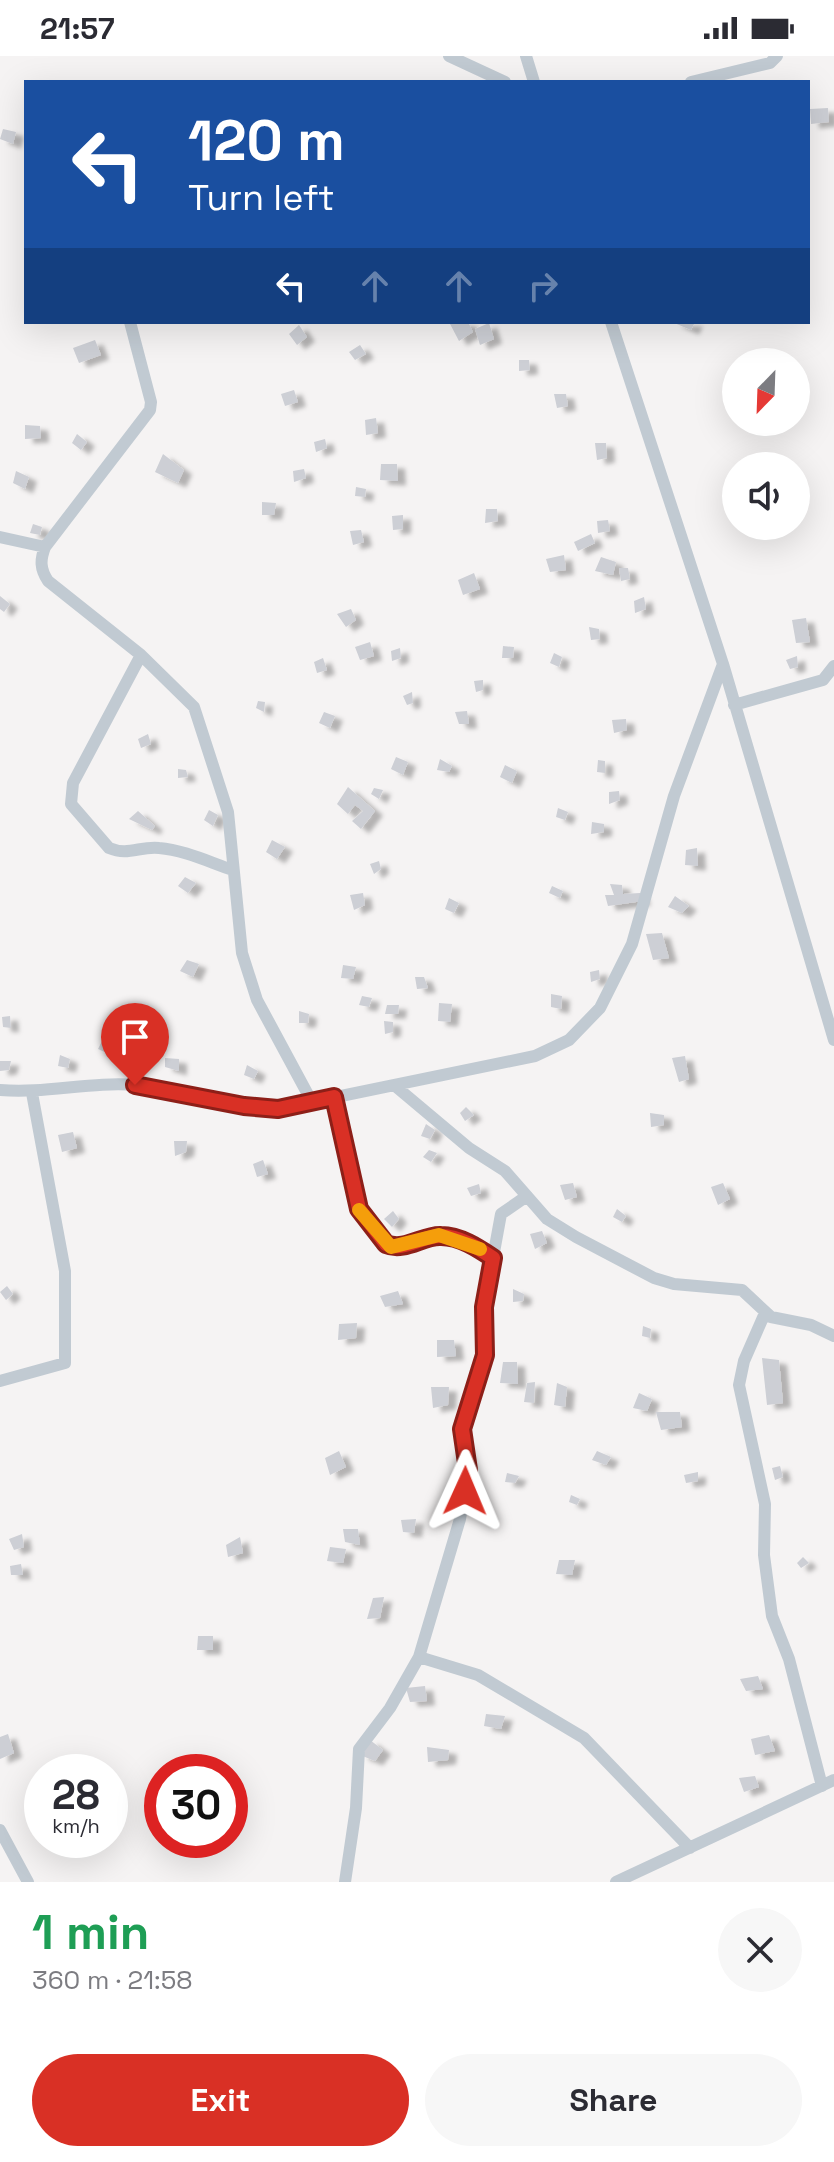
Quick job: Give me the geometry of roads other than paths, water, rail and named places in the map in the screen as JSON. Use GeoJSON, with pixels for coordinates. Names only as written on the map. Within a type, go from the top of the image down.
{"type":"FeatureCollection","features":[{"type":"Feature","properties":{"kind":"street"},"geometry":{"type":"LineString","coordinates":[[449,56],[501,80]]}},
{"type":"Feature","properties":{"kind":"street"},"geometry":{"type":"LineString","coordinates":[[526,56],[533,78]]}},
{"type":"Feature","properties":{"kind":"street"},"geometry":{"type":"LineString","coordinates":[[533,78],[538,56]]}},
{"type":"Feature","properties":{"kind":"street"},"geometry":{"type":"LineString","coordinates":[[699,80],[770,63],[777,56]]}},
{"type":"Feature","properties":{"kind":"street"},"geometry":{"type":"LineString","coordinates":[[130,324],[150,410],[45,547],[41,560],[48,581],[141,655],[194,707],[228,812],[242,953],[257,1000],[312,1102]]}},
{"type":"Feature","properties":{"kind":"street"},"geometry":{"type":"LineString","coordinates":[[612,324],[723,664],[834,1040]]}},
{"type":"Feature","properties":{"kind":"street"},"geometry":{"type":"LineString","coordinates":[[0,537],[45,547]]}},
{"type":"Feature","properties":{"kind":"street"},"geometry":{"type":"LineString","coordinates":[[141,655],[73,783],[71,804],[109,848],[127,854],[155,847],[233,870]]}},
{"type":"Feature","properties":{"kind":"street"},"geometry":{"type":"LineString","coordinates":[[0,1090],[32,1093],[135,1085],[244,1106],[278,1109],[535,1056],[569,1040],[600,1008],[632,944],[674,796],[723,664]]}},
{"type":"Feature","properties":{"kind":"street"},"geometry":{"type":"LineString","coordinates":[[734,705],[823,680],[834,666]]}},
{"type":"Feature","properties":{"kind":"street"},"geometry":{"type":"LineString","coordinates":[[394,1085],[469,1148],[505,1171],[547,1219],[629,1267],[674,1284],[742,1290],[765,1313],[834,1336]]}},
{"type":"Feature","properties":{"kind":"street"},"geometry":{"type":"LineString","coordinates":[[0,1381],[65,1363],[65,1271],[32,1093]]}},
{"type":"Feature","properties":{"kind":"street"},"geometry":{"type":"LineString","coordinates":[[334,1097],[359,1209],[386,1244],[398,1247],[439,1235],[455,1238],[493,1258]]}},
{"type":"Feature","properties":{"kind":"street"},"geometry":{"type":"LineString","coordinates":[[345,1882],[356,1808],[359,1749],[390,1708],[419,1657],[460,1519],[468,1470],[462,1429],[485,1355],[484,1307],[503,1210],[527,1196]]}},
{"type":"Feature","properties":{"kind":"street"},"geometry":{"type":"LineString","coordinates":[[616,1882],[828,1783],[789,1659],[772,1616],[764,1555],[765,1504],[739,1385],[744,1361],[765,1313]]}},
{"type":"Feature","properties":{"kind":"street"},"geometry":{"type":"LineString","coordinates":[[419,1657],[466,1669],[584,1738],[690,1848]]}},
{"type":"Feature","properties":{"kind":"street"},"geometry":{"type":"LineString","coordinates":[[0,1830],[28,1882]]}}]}
